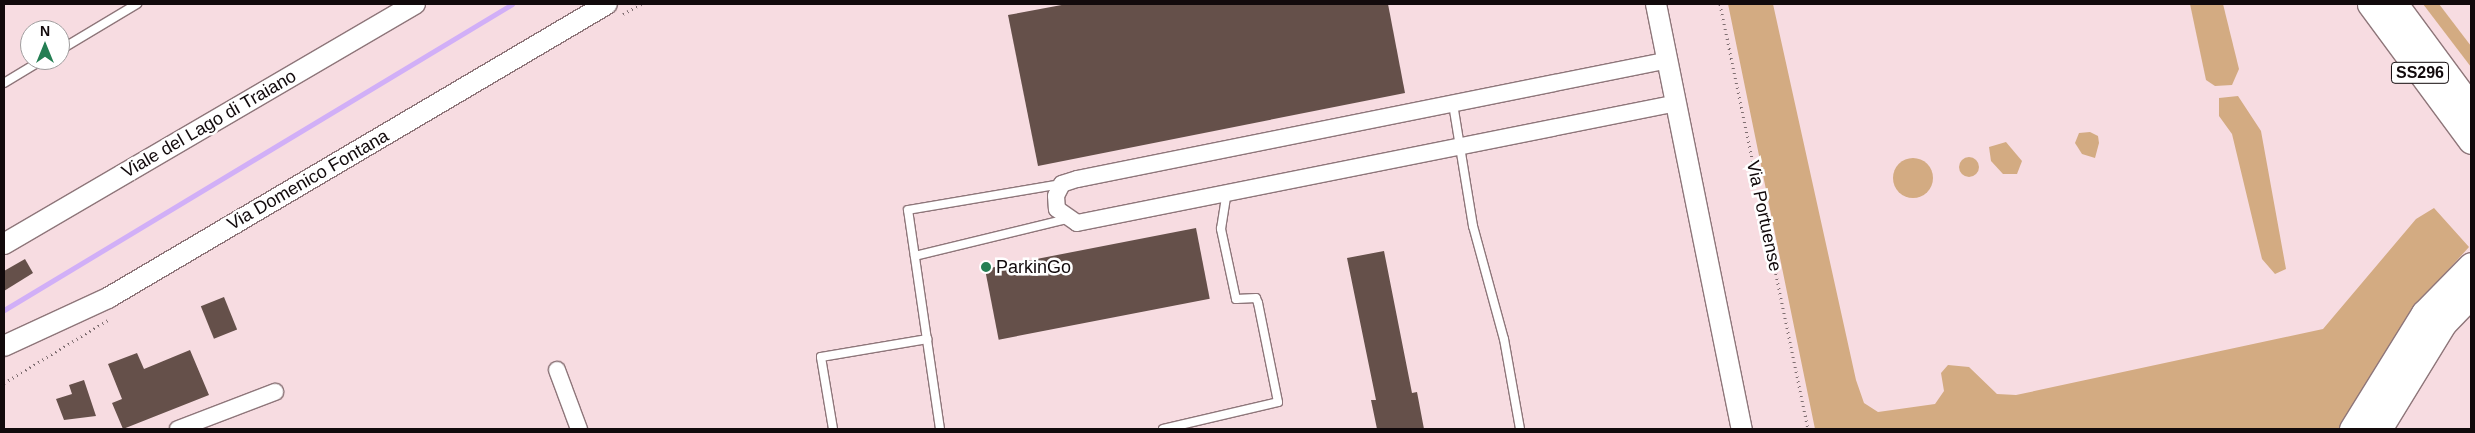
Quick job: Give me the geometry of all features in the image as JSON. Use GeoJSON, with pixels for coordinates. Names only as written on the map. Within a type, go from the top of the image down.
{"type":"FeatureCollection","features":[{"type":"Feature","properties":{"kind":"main road","name":"SS296"},"geometry":{"type":"LineString","coordinates":[[2370,4],[2471,141]]}},
{"type":"Feature","properties":{"kind":"main road","name":"SS296"},"geometry":{"type":"LineString","coordinates":[[2395,4],[2471,107]]}},
{"type":"Feature","properties":{"kind":"main road"},"geometry":{"type":"LineString","coordinates":[[2352,429],[2424,313],[2471,265]]}},
{"type":"Feature","properties":{"kind":"main road"},"geometry":{"type":"LineString","coordinates":[[2379,429],[2444,323],[2471,295]]}},
{"type":"Feature","properties":{"kind":"street","name":"Viale del Lago di Traiano"},"geometry":{"type":"LineString","coordinates":[[4,244],[415,4]]}},
{"type":"Feature","properties":{"kind":"street","name":"Via Domenico Fontana"},"geometry":{"type":"LineString","coordinates":[[4,346],[108,298],[607,4]]}},
{"type":"Feature","properties":{"kind":"street"},"geometry":{"type":"LineString","coordinates":[[1656,4],[1669,60],[1742,429]]}},
{"type":"Feature","properties":{"kind":"street"},"geometry":{"type":"LineString","coordinates":[[1669,60],[1062,184],[1057,209],[1066,219],[1077,223],[1676,103]]}},
{"type":"Feature","properties":{"kind":"street"},"geometry":{"type":"LineString","coordinates":[[558,370],[579,429]]}},
{"type":"Feature","properties":{"kind":"street"},"geometry":{"type":"LineString","coordinates":[[178,429],[275,392]]}},
{"type":"Feature","properties":{"kind":"lane"},"geometry":{"type":"LineString","coordinates":[[70,44],[137,4]]}},
{"type":"Feature","properties":{"kind":"lane"},"geometry":{"type":"LineString","coordinates":[[4,83],[25,70]]}},
{"type":"Feature","properties":{"kind":"lane"},"geometry":{"type":"LineString","coordinates":[[1453,104],[1473,226],[1504,339],[1520,429]]}},
{"type":"Feature","properties":{"kind":"lane"},"geometry":{"type":"LineString","coordinates":[[940,429],[908,210],[1062,184]]}},
{"type":"Feature","properties":{"kind":"lane"},"geometry":{"type":"LineString","coordinates":[[1163,429],[1278,402],[1256,298],[1236,299],[1221,228],[1227,193]]}},
{"type":"Feature","properties":{"kind":"lane"},"geometry":{"type":"LineString","coordinates":[[915,256],[1066,219]]}},
{"type":"Feature","properties":{"kind":"lane"},"geometry":{"type":"LineString","coordinates":[[833,429],[821,357],[927,339]]}},
{"type":"Feature","properties":{"kind":"path","name":"Via Portuense"},"geometry":{"type":"LineString","coordinates":[[1720,4],[1808,429]]}},
{"type":"Feature","properties":{"kind":"shaded area"},"geometry":{"type":"Polygon","coordinates":[[[1728,4],[1773,4],[1856,380],[1864,403],[1878,412],[1935,404],[1944,391],[1941,373],[1948,365],[1969,367],[1997,394],[2016,395],[2323,329],[2416,219],[2434,208],[2469,247],[2431,289],[2340,429],[1815,429],[1728,4]]]}},
{"type":"Feature","properties":{"kind":"shaded area"},"geometry":{"type":"Polygon","coordinates":[[[2190,4],[2223,4],[2239,69],[2232,85],[2215,86],[2206,80],[2190,4]]]}},
{"type":"Feature","properties":{"kind":"shaded area"},"geometry":{"type":"Polygon","coordinates":[[[2423,4],[2439,4],[2471,46],[2471,67],[2423,4]]]}},
{"type":"Feature","properties":{"kind":"shaded area"},"geometry":{"type":"Polygon","coordinates":[[[2238,96],[2261,131],[2286,269],[2275,274],[2262,259],[2232,134],[2219,116],[2219,98],[2238,96]]]}},
{"type":"Feature","properties":{"kind":"shaded area"},"geometry":{"type":"Polygon","coordinates":[[[2090,132],[2098,136],[2099,143],[2095,158],[2082,154],[2075,143],[2079,133],[2090,132]]]}},
{"type":"Feature","properties":{"kind":"shaded area"},"geometry":{"type":"Polygon","coordinates":[[[2006,142],[2022,161],[2017,174],[2003,174],[1991,161],[1989,147],[2006,142]]]}},
{"type":"Feature","properties":{"kind":"shaded area"},"geometry":{"type":"Polygon","coordinates":[[[1969,157],[1976,160],[1979,167],[1976,174],[1969,177],[1962,174],[1959,167],[1962,160],[1969,157]]]}},
{"type":"Feature","properties":{"kind":"shaded area"},"geometry":{"type":"Polygon","coordinates":[[[1917,158],[1924,161],[1930,167],[1933,178],[1932,186],[1924,195],[1917,198],[1909,198],[1902,195],[1894,186],[1893,174],[1896,167],[1905,159],[1917,158]]]}},
{"type":"Feature","properties":{"kind":"building"},"geometry":{"type":"Polygon","coordinates":[[[1067,4],[1388,4],[1405,93],[1038,166],[1008,15],[1067,4]]]}},
{"type":"Feature","properties":{"kind":"building"},"geometry":{"type":"Polygon","coordinates":[[[1196,228],[1210,299],[999,340],[985,269],[1196,228]]]}},
{"type":"Feature","properties":{"kind":"building"},"geometry":{"type":"Polygon","coordinates":[[[1384,251],[1412,393],[1417,392],[1424,429],[1377,429],[1371,400],[1376,400],[1347,258],[1384,251]]]}},
{"type":"Feature","properties":{"kind":"building"},"geometry":{"type":"Polygon","coordinates":[[[25,259],[33,273],[4,291],[4,271],[25,259]]]}},
{"type":"Feature","properties":{"kind":"building"},"geometry":{"type":"Polygon","coordinates":[[[224,297],[237,329],[214,339],[201,306],[224,297]]]}},
{"type":"Feature","properties":{"kind":"building"},"geometry":{"type":"Polygon","coordinates":[[[190,350],[209,395],[123,429],[112,403],[122,399],[108,364],[137,353],[144,369],[190,350]]]}},
{"type":"Feature","properties":{"kind":"building"},"geometry":{"type":"Polygon","coordinates":[[[84,380],[96,416],[64,420],[56,399],[72,394],[69,385],[84,380]]]}},
{"type":"Feature","properties":{"kind":"waterway"},"geometry":{"type":"LineString","coordinates":[[4,310],[512,4]]}},
{"type":"Feature","properties":{"kind":"place","name":"ParkinGo"},"geometry":{"type":"Point","coordinates":[986,267]}}]}
